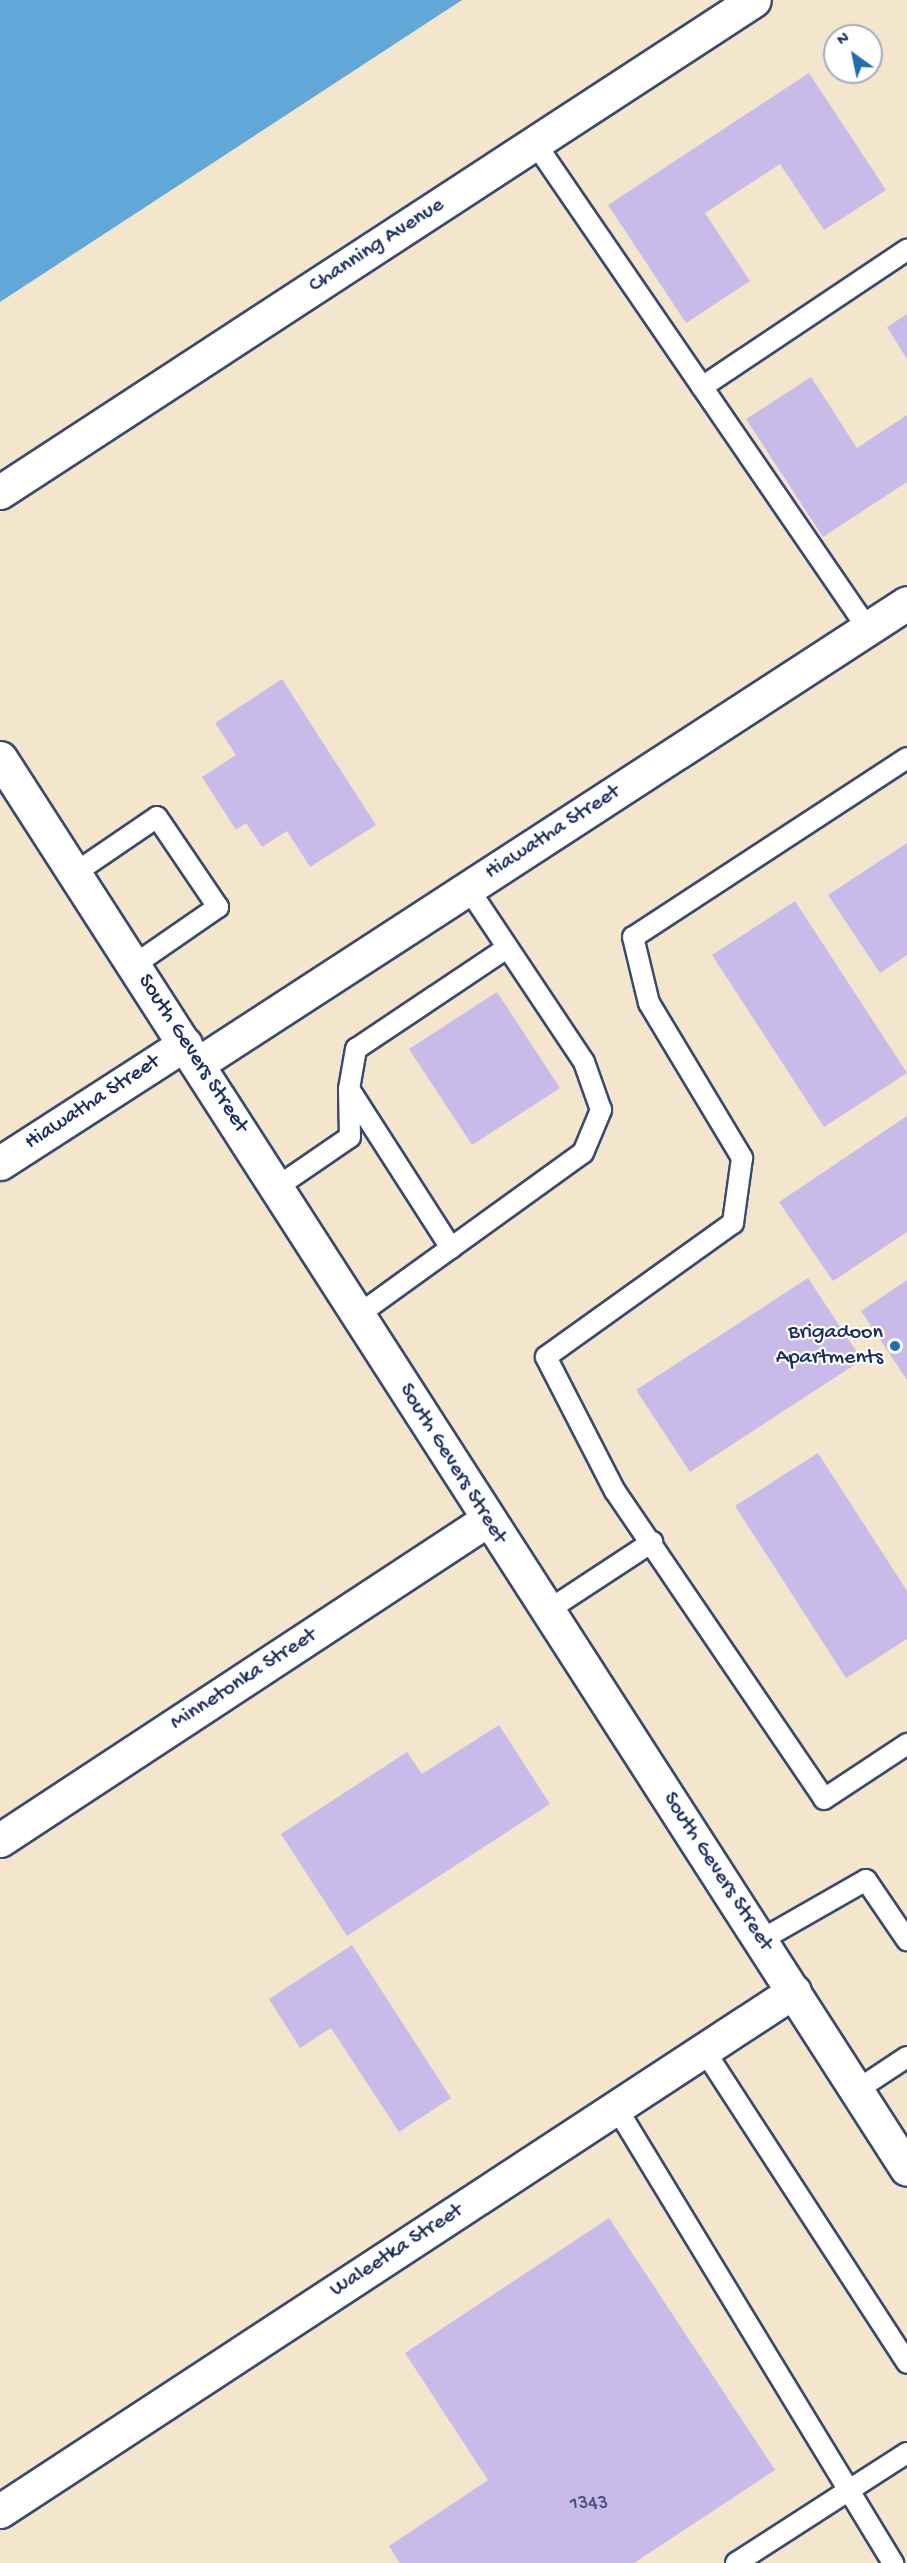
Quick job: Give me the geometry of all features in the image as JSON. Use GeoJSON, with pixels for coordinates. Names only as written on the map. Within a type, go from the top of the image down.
{"type":"FeatureCollection","features":[{"type":"Feature","properties":{"kind":"street","name":"Channing Avenue"},"geometry":{"type":"LineString","coordinates":[[0,492],[754,0]]}},
{"type":"Feature","properties":{"kind":"street","name":"Hiawatha Street"},"geometry":{"type":"LineString","coordinates":[[0,1162],[192,1054],[468,888],[907,603]]}},
{"type":"Feature","properties":{"kind":"street","name":"South Gevers Street"},"geometry":{"type":"LineString","coordinates":[[0,758],[192,1054],[487,1520],[761,1940],[907,2169]]}},
{"type":"Feature","properties":{"kind":"street","name":"Minnetonka Street"},"geometry":{"type":"LineString","coordinates":[[0,1840],[487,1520]]}},
{"type":"Feature","properties":{"kind":"street","name":"Waleetka Street"},"geometry":{"type":"LineString","coordinates":[[0,2511],[794,1991]]}},
{"type":"Feature","properties":{"kind":"lane"},"geometry":{"type":"LineString","coordinates":[[535,143],[868,629]]}},
{"type":"Feature","properties":{"kind":"lane"},"geometry":{"type":"LineString","coordinates":[[702,387],[907,250]]}},
{"type":"Feature","properties":{"kind":"lane"},"geometry":{"type":"LineString","coordinates":[[907,758],[633,937],[650,1003],[742,1158],[733,1223],[546,1357],[615,1491],[652,1542],[824,1799],[907,1744]]}},
{"type":"Feature","properties":{"kind":"lane"},"geometry":{"type":"LineString","coordinates":[[75,873],[157,817],[218,907],[134,965]]}},
{"type":"Feature","properties":{"kind":"lane"},"geometry":{"type":"LineString","coordinates":[[358,1315],[583,1153],[601,1110],[584,1062],[468,888]]}},
{"type":"Feature","properties":{"kind":"lane"},"geometry":{"type":"LineString","coordinates":[[277,1187],[350,1137],[349,1089],[356,1049],[507,948]]}},
{"type":"Feature","properties":{"kind":"lane"},"geometry":{"type":"LineString","coordinates":[[349,1089],[451,1248]]}},
{"type":"Feature","properties":{"kind":"lane"},"geometry":{"type":"LineString","coordinates":[[546,1611],[652,1542]]}},
{"type":"Feature","properties":{"kind":"lane"},"geometry":{"type":"LineString","coordinates":[[761,1940],[866,1880],[907,1940]]}},
{"type":"Feature","properties":{"kind":"lane"},"geometry":{"type":"LineString","coordinates":[[704,2050],[907,2363]]}},
{"type":"Feature","properties":{"kind":"lane"},"geometry":{"type":"LineString","coordinates":[[857,2090],[907,2057]]}},
{"type":"Feature","properties":{"kind":"lane"},"geometry":{"type":"LineString","coordinates":[[616,2107],[893,2563]]}},
{"type":"Feature","properties":{"kind":"lane"},"geometry":{"type":"LineString","coordinates":[[736,2563],[907,2453]]}},
{"type":"Feature","properties":{"kind":"water"},"geometry":{"type":"Polygon","coordinates":[[[0,0],[462,0],[0,302],[0,0]]]}},
{"type":"Feature","properties":{"kind":"building"},"geometry":{"type":"Polygon","coordinates":[[[809,73],[886,190],[824,230],[780,164],[705,213],[750,281],[686,323],[608,205],[809,73]]]}},
{"type":"Feature","properties":{"kind":"building"},"geometry":{"type":"Polygon","coordinates":[[[907,314],[907,359],[887,327],[907,314]]]}},
{"type":"Feature","properties":{"kind":"building"},"geometry":{"type":"Polygon","coordinates":[[[811,377],[857,448],[907,415],[907,482],[823,537],[746,419],[811,377]]]}},
{"type":"Feature","properties":{"kind":"building"},"geometry":{"type":"Polygon","coordinates":[[[282,679],[376,825],[310,867],[287,831],[262,847],[246,823],[236,830],[202,777],[236,755],[215,723],[282,679]]]}},
{"type":"Feature","properties":{"kind":"building"},"geometry":{"type":"Polygon","coordinates":[[[907,843],[907,955],[880,973],[828,895],[907,843]]]}},
{"type":"Feature","properties":{"kind":"building"},"geometry":{"type":"Polygon","coordinates":[[[795,901],[907,1073],[824,1127],[712,955],[795,901]]]}},
{"type":"Feature","properties":{"kind":"building"},"geometry":{"type":"Polygon","coordinates":[[[497,992],[560,1088],[472,1145],[409,1049],[497,992]]]}},
{"type":"Feature","properties":{"kind":"building"},"geometry":{"type":"Polygon","coordinates":[[[907,1116],[907,1232],[833,1281],[779,1202],[907,1116]]]}},
{"type":"Feature","properties":{"kind":"building"},"geometry":{"type":"Polygon","coordinates":[[[808,1278],[862,1360],[690,1472],[636,1390],[808,1278]]]}},
{"type":"Feature","properties":{"kind":"building","name":"Brigadoon Apartments"},"geometry":{"type":"Polygon","coordinates":[[[907,1280],[907,1380],[861,1311],[907,1280]]]}},
{"type":"Feature","properties":{"kind":"building"},"geometry":{"type":"Polygon","coordinates":[[[818,1453],[907,1591],[907,1639],[846,1678],[735,1506],[818,1453]]]}},
{"type":"Feature","properties":{"kind":"building"},"geometry":{"type":"Polygon","coordinates":[[[499,1725],[550,1804],[347,1936],[281,1834],[407,1752],[422,1774],[499,1725]]]}},
{"type":"Feature","properties":{"kind":"building"},"geometry":{"type":"Polygon","coordinates":[[[352,1945],[451,2098],[399,2132],[331,2028],[300,2048],[269,1999],[352,1945]]]}},
{"type":"Feature","properties":{"kind":"building"},"geometry":{"type":"Polygon","coordinates":[[[609,2218],[775,2470],[634,2563],[400,2563],[389,2546],[488,2480],[405,2353],[609,2218]]]}},
{"type":"Feature","properties":{"kind":"place","name":"Brigadoon Apartments"},"geometry":{"type":"Point","coordinates":[895,1346]}}]}
